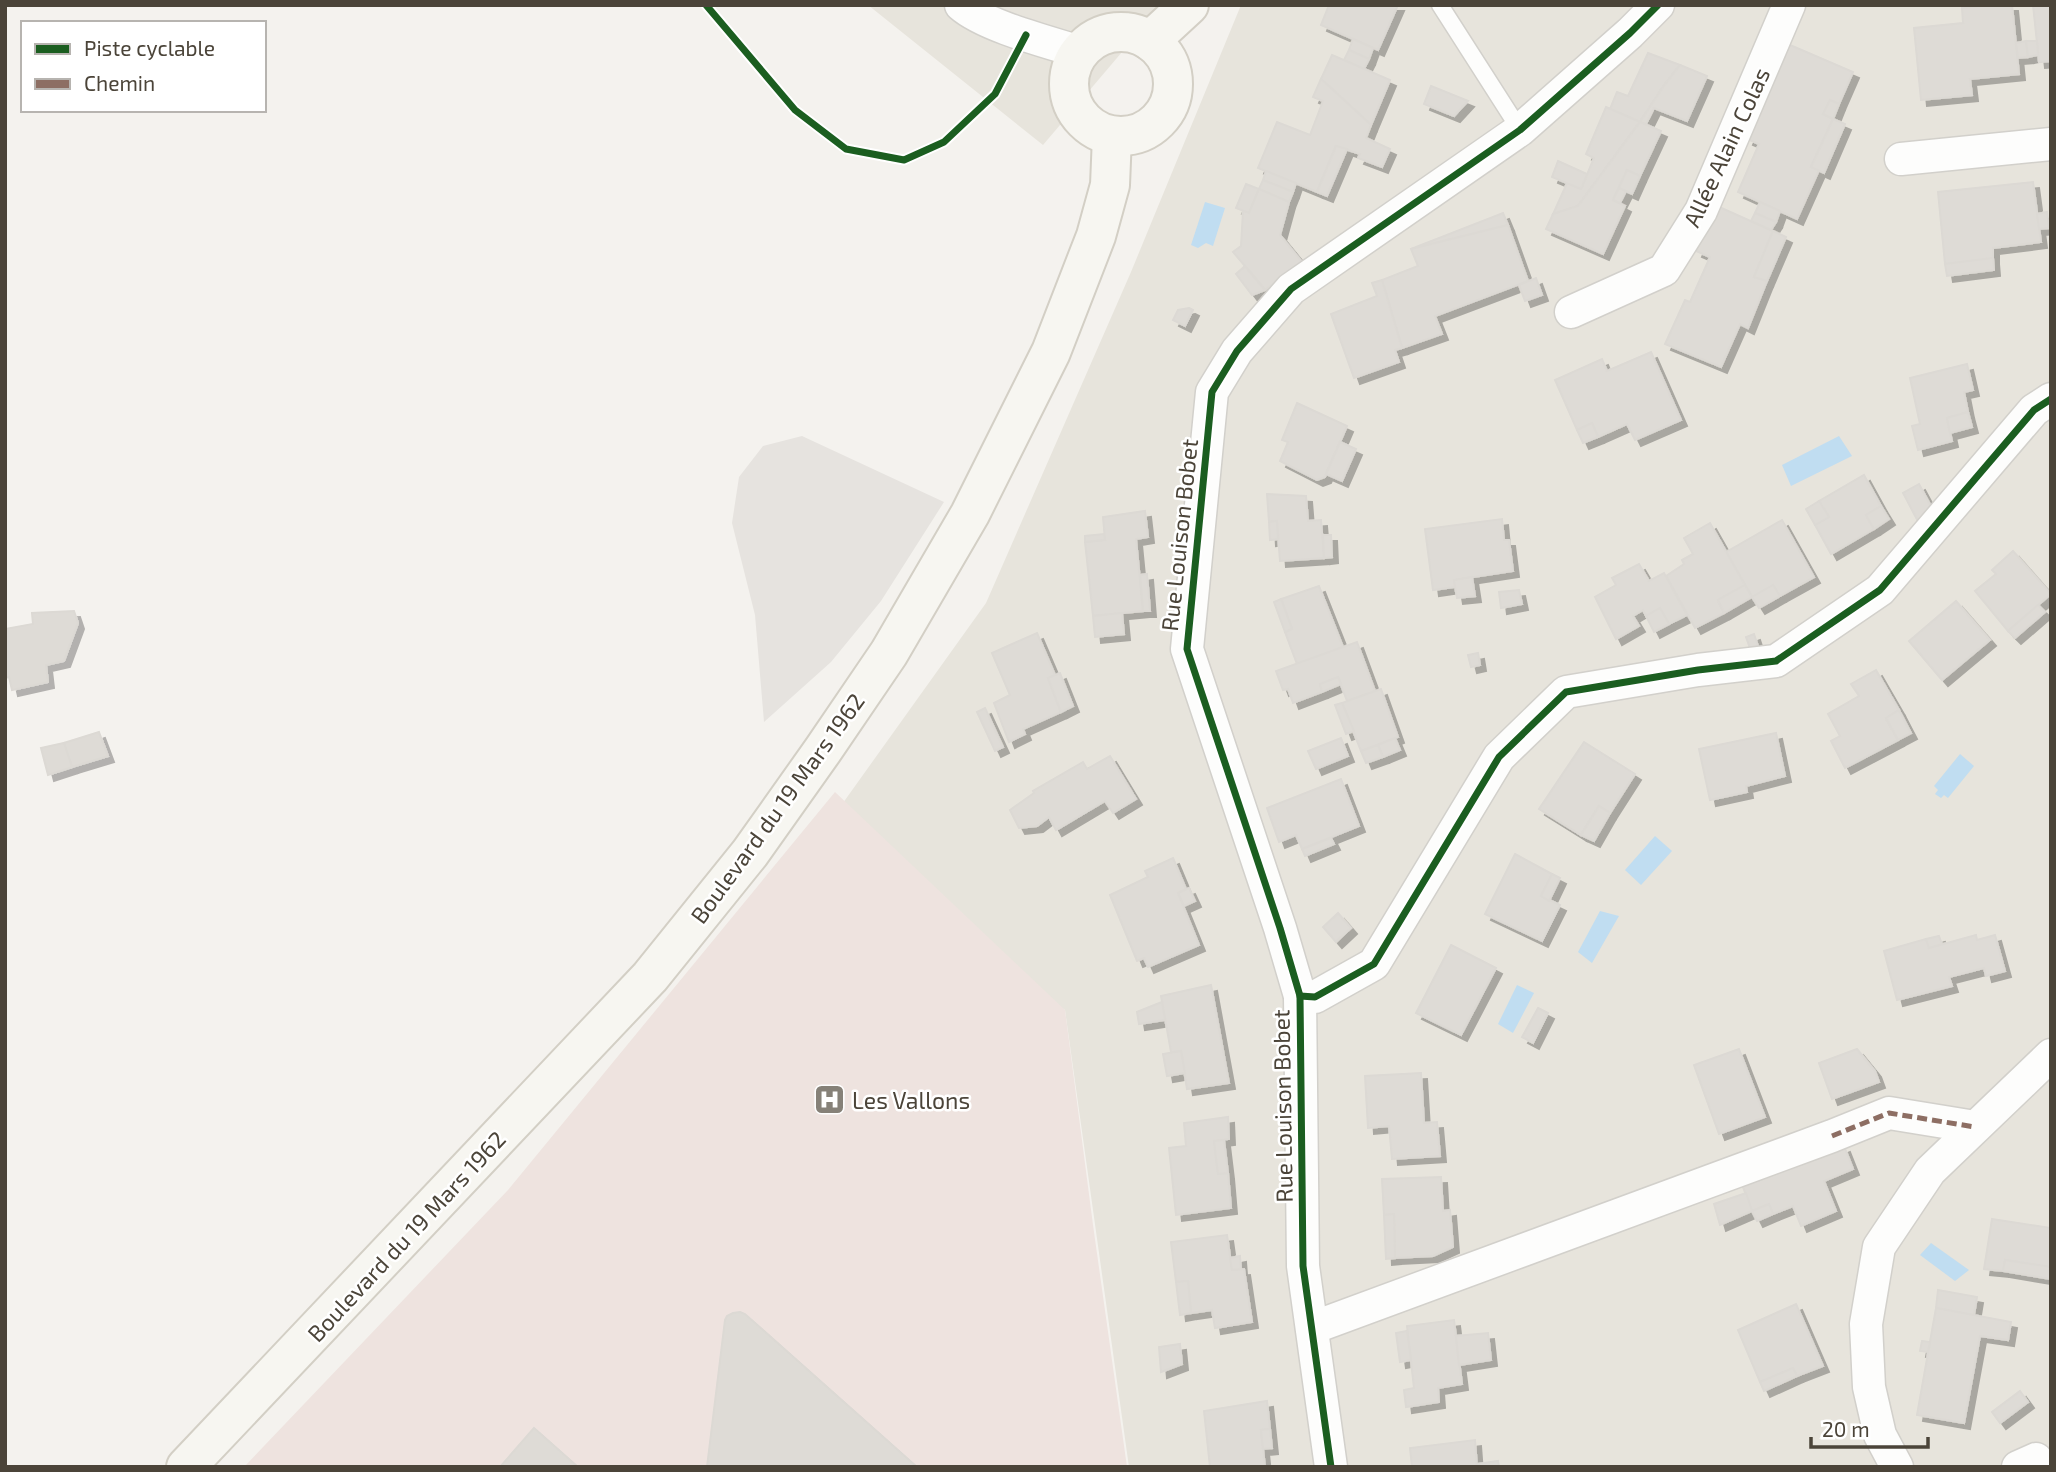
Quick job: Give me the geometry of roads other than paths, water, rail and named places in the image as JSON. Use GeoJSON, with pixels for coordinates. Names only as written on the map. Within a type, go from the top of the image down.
{"type":"FeatureCollection","features":[{"type":"Feature","properties":{"kind":"main road"},"geometry":{"type":"LineString","coordinates":[[1150,41],[1189,5]]}},
{"type":"Feature","properties":{"kind":"main road"},"geometry":{"type":"LineString","coordinates":[[1120,32],[1136,34],[1150,41],[1161,50],[1172,75],[1173,90],[1163,116],[1153,126],[1126,136],[1112,136],[1092,128],[1077,113],[1069,92],[1070,71],[1080,52],[1091,41],[1120,32]]}},
{"type":"Feature","properties":{"kind":"main road","name":"Boulevard du 19 Mars 1962"},"geometry":{"type":"LineString","coordinates":[[186,1467],[650,977],[750,853],[823,750],[890,653],[963,525],[1051,352],[1096,236],[1110,185],[1112,136]]}},
{"type":"Feature","properties":{"kind":"street"},"geometry":{"type":"LineString","coordinates":[[961,5],[970,13],[1080,52]]}},
{"type":"Feature","properties":{"kind":"street","name":"Rue Louison Bobet"},"geometry":{"type":"LineString","coordinates":[[1331,1467],[1303,1266],[1300,996],[1187,649],[1212,392],[1237,351],[1291,289],[1520,130],[1658,5]]}},
{"type":"Feature","properties":{"kind":"street","name":"Allée Alain Colas"},"geometry":{"type":"LineString","coordinates":[[1571,312],[1664,270],[1701,211],[1790,5]]}},
{"type":"Feature","properties":{"kind":"street"},"geometry":{"type":"LineString","coordinates":[[1901,159],[2051,144]]}},
{"type":"Feature","properties":{"kind":"street"},"geometry":{"type":"LineString","coordinates":[[1300,996],[1315,998],[1374,964],[1499,757],[1566,692],[1698,670],[1776,661],[1880,590],[2034,410],[2051,399]]}},
{"type":"Feature","properties":{"kind":"street"},"geometry":{"type":"LineString","coordinates":[[1897,1467],[1880,1435],[1869,1387],[1866,1324],[1879,1247],[1930,1171],[2051,1055]]}},
{"type":"Feature","properties":{"kind":"street"},"geometry":{"type":"LineString","coordinates":[[1312,1328],[1832,1136],[1889,1112],[1975,1127]]}},
{"type":"Feature","properties":{"kind":"lane"},"geometry":{"type":"LineString","coordinates":[[1440,5],[1520,130]]}},
{"type":"Feature","properties":{"kind":"water"},"geometry":{"type":"Polygon","coordinates":[[[1205,202],[1225,208],[1213,246],[1206,243],[1198,248],[1191,245],[1205,202]]]}},
{"type":"Feature","properties":{"kind":"water"},"geometry":{"type":"Polygon","coordinates":[[[1839,436],[1852,456],[1791,486],[1782,465],[1839,436]]]}},
{"type":"Feature","properties":{"kind":"water"},"geometry":{"type":"Polygon","coordinates":[[[1960,754],[1974,766],[1948,798],[1944,795],[1941,798],[1935,794],[1938,790],[1934,786],[1960,754]]]}},
{"type":"Feature","properties":{"kind":"water"},"geometry":{"type":"Polygon","coordinates":[[[1655,836],[1672,851],[1641,885],[1625,870],[1655,836]]]}},
{"type":"Feature","properties":{"kind":"water"},"geometry":{"type":"Polygon","coordinates":[[[1600,911],[1619,916],[1592,963],[1578,952],[1600,911]]]}},
{"type":"Feature","properties":{"kind":"water"},"geometry":{"type":"Polygon","coordinates":[[[1517,985],[1534,993],[1513,1033],[1498,1024],[1517,985]]]}},
{"type":"Feature","properties":{"kind":"water"},"geometry":{"type":"Polygon","coordinates":[[[1931,1243],[1969,1270],[1955,1281],[1920,1255],[1931,1243]]]}},
{"type":"Feature","properties":{"kind":"place","name":"Les Vallons"},"geometry":{"type":"Point","coordinates":[829,1100]}}]}
